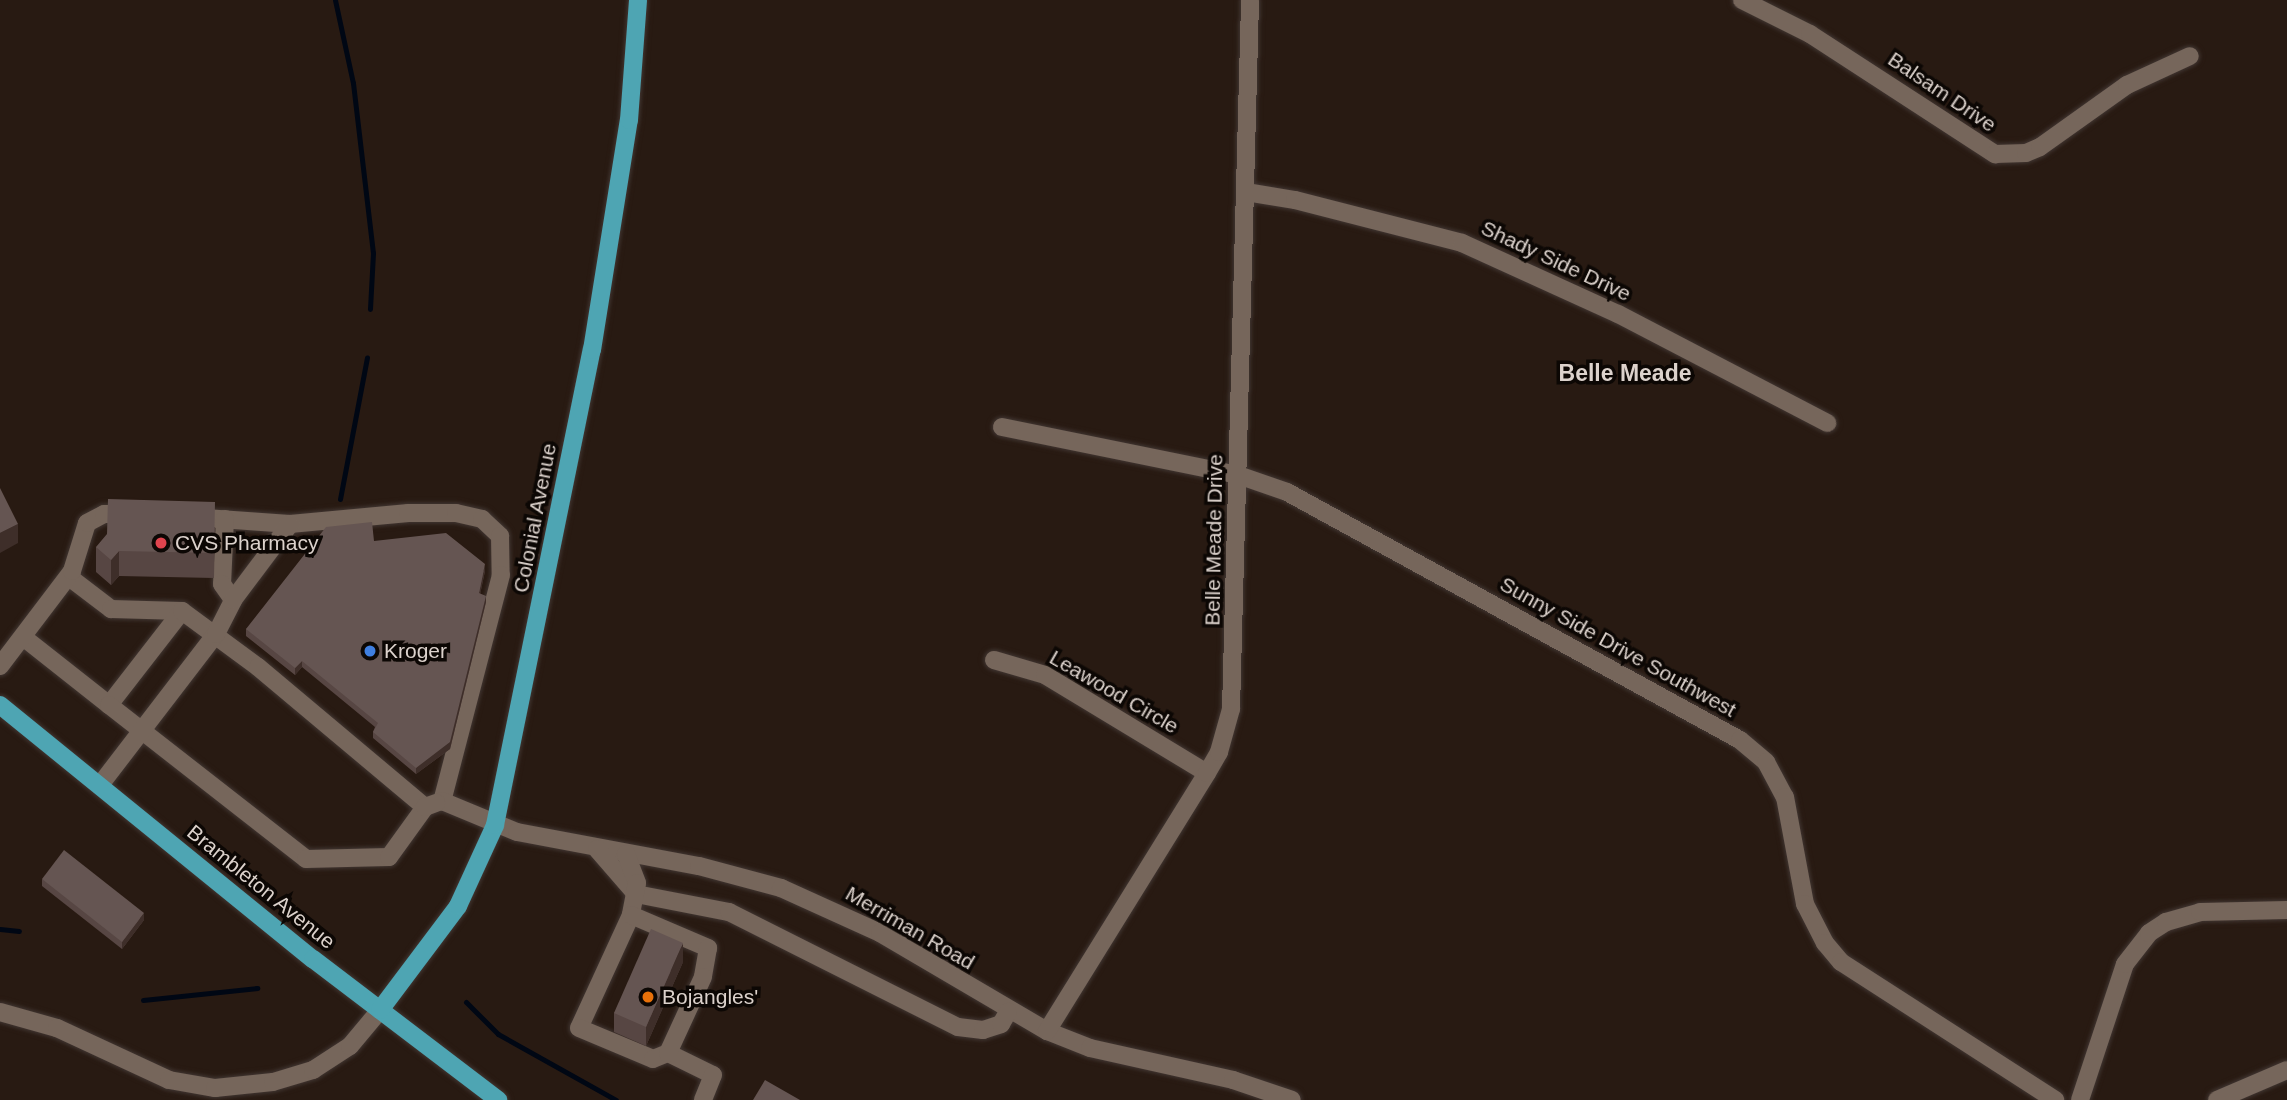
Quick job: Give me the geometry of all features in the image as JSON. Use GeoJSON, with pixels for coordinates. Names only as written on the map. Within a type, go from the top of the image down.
{"type":"FeatureCollection","features":[{"type":"Feature","properties":{"kind":"main road","name":"Colonial Avenue"},"geometry":{"type":"LineString","coordinates":[[380,1010],[458,906],[495,825],[592,350],[628,132],[638,0]]}},
{"type":"Feature","properties":{"kind":"main road","name":"Brambleton Avenue"},"geometry":{"type":"LineString","coordinates":[[0,705],[380,1010],[498,1100]]}},
{"type":"Feature","properties":{"kind":"street","name":"Belle Meade Drive"},"geometry":{"type":"LineString","coordinates":[[1046,1031],[1207,774],[1219,752],[1231,709],[1250,0]]}},
{"type":"Feature","properties":{"kind":"street","name":"Balsam Drive"},"geometry":{"type":"LineString","coordinates":[[1742,0],[1822,41],[1995,154],[2018,155],[2040,147],[2127,85],[2190,56]]}},
{"type":"Feature","properties":{"kind":"street","name":"Shady Side Drive"},"geometry":{"type":"LineString","coordinates":[[1246,192],[1295,200],[1462,243],[1618,314],[1827,423]]}},
{"type":"Feature","properties":{"kind":"street","name":"Sunny Side Drive Southwest"},"geometry":{"type":"LineString","coordinates":[[1002,427],[1238,475],[1287,492],[1740,740],[1766,762],[1785,797],[1805,904],[1825,943],[1841,962],[2055,1100]]}},
{"type":"Feature","properties":{"kind":"street"},"geometry":{"type":"LineString","coordinates":[[23,637],[306,859],[389,857],[434,804],[501,575],[500,536],[482,519],[456,513],[290,524],[176,516]]}},
{"type":"Feature","properties":{"kind":"street"},"geometry":{"type":"LineString","coordinates":[[0,666],[69,577],[81,533],[93,518],[152,515]]}},
{"type":"Feature","properties":{"kind":"street"},"geometry":{"type":"LineString","coordinates":[[225,519],[222,584],[233,600]]}},
{"type":"Feature","properties":{"kind":"street"},"geometry":{"type":"LineString","coordinates":[[100,785],[216,634],[233,600],[290,524]]}},
{"type":"Feature","properties":{"kind":"street"},"geometry":{"type":"LineString","coordinates":[[69,577],[111,609],[182,611]]}},
{"type":"Feature","properties":{"kind":"street","name":"Merriman Road"},"geometry":{"type":"LineString","coordinates":[[182,611],[216,634],[434,804],[495,825],[597,849],[740,876],[821,903],[1008,1012],[1046,1031],[1090,1048],[1233,1080],[1292,1100]]}},
{"type":"Feature","properties":{"kind":"street"},"geometry":{"type":"LineString","coordinates":[[109,705],[182,611]]}},
{"type":"Feature","properties":{"kind":"street","name":"Leawood Circle"},"geometry":{"type":"LineString","coordinates":[[994,660],[1045,675],[1207,774]]}},
{"type":"Feature","properties":{"kind":"street"},"geometry":{"type":"LineString","coordinates":[[597,849],[636,894],[729,912],[784,943],[958,1027],[983,1030],[1001,1024],[1008,1012]]}},
{"type":"Feature","properties":{"kind":"street"},"geometry":{"type":"LineString","coordinates":[[626,854],[636,873],[636,894],[631,915],[579,1028],[653,1059],[668,1054],[713,1075],[703,1100]]}},
{"type":"Feature","properties":{"kind":"street"},"geometry":{"type":"LineString","coordinates":[[2080,1100],[2125,964],[2149,933],[2166,922],[2200,912],[2287,910]]}},
{"type":"Feature","properties":{"kind":"street"},"geometry":{"type":"LineString","coordinates":[[631,915],[708,948],[703,977],[668,1054]]}},
{"type":"Feature","properties":{"kind":"street"},"geometry":{"type":"LineString","coordinates":[[0,1012],[57,1028],[169,1080],[215,1088],[273,1083],[313,1070],[350,1046],[380,1010]]}},
{"type":"Feature","properties":{"kind":"street"},"geometry":{"type":"LineString","coordinates":[[2217,1100],[2287,1070]]}},
{"type":"Feature","properties":{"kind":"building"},"geometry":{"type":"Polygon","coordinates":[[[0,488],[18,524],[0,533],[0,488]]]}},
{"type":"Feature","properties":{"kind":"building"},"geometry":{"type":"Polygon","coordinates":[[[108,499],[215,502],[214,553],[119,551],[111,560],[96,547],[107,534],[108,499]]]}},
{"type":"Feature","properties":{"kind":"building","name":"Kroger"},"geometry":{"type":"Polygon","coordinates":[[[372,522],[374,541],[446,533],[485,564],[479,593],[486,596],[450,742],[416,768],[373,732],[378,723],[302,661],[295,668],[246,629],[326,527],[372,522]]]}},
{"type":"Feature","properties":{"kind":"building"},"geometry":{"type":"Polygon","coordinates":[[[64,850],[144,913],[122,942],[42,879],[64,850]]]}},
{"type":"Feature","properties":{"kind":"building","name":"Bojangles'"},"geometry":{"type":"Polygon","coordinates":[[[651,929],[683,943],[646,1027],[614,1013],[651,929]]]}},
{"type":"Feature","properties":{"kind":"building"},"geometry":{"type":"Polygon","coordinates":[[[765,1080],[800,1100],[753,1100],[765,1080]]]}},
{"type":"Feature","properties":{"kind":"waterway"},"geometry":{"type":"LineString","coordinates":[[335,0],[353,83],[373,253],[370,309]]}},
{"type":"Feature","properties":{"kind":"waterway"},"geometry":{"type":"LineString","coordinates":[[340,499],[367,358]]}},
{"type":"Feature","properties":{"kind":"waterway"},"geometry":{"type":"LineString","coordinates":[[0,929],[19,931]]}},
{"type":"Feature","properties":{"kind":"waterway"},"geometry":{"type":"LineString","coordinates":[[143,1000],[257,988]]}},
{"type":"Feature","properties":{"kind":"waterway"},"geometry":{"type":"LineString","coordinates":[[466,1002],[498,1034],[616,1100]]}},
{"type":"Feature","properties":{"kind":"place","name":"CVS Pharmacy"},"geometry":{"type":"Point","coordinates":[161,543]}},
{"type":"Feature","properties":{"kind":"place","name":"Kroger"},"geometry":{"type":"Point","coordinates":[370,651]}},
{"type":"Feature","properties":{"kind":"place","name":"Bojangles'"},"geometry":{"type":"Point","coordinates":[648,997]}},
{"type":"Feature","properties":{"kind":"district","name":"Belle Meade"},"geometry":{"type":"Point","coordinates":[1625,373]}}]}
